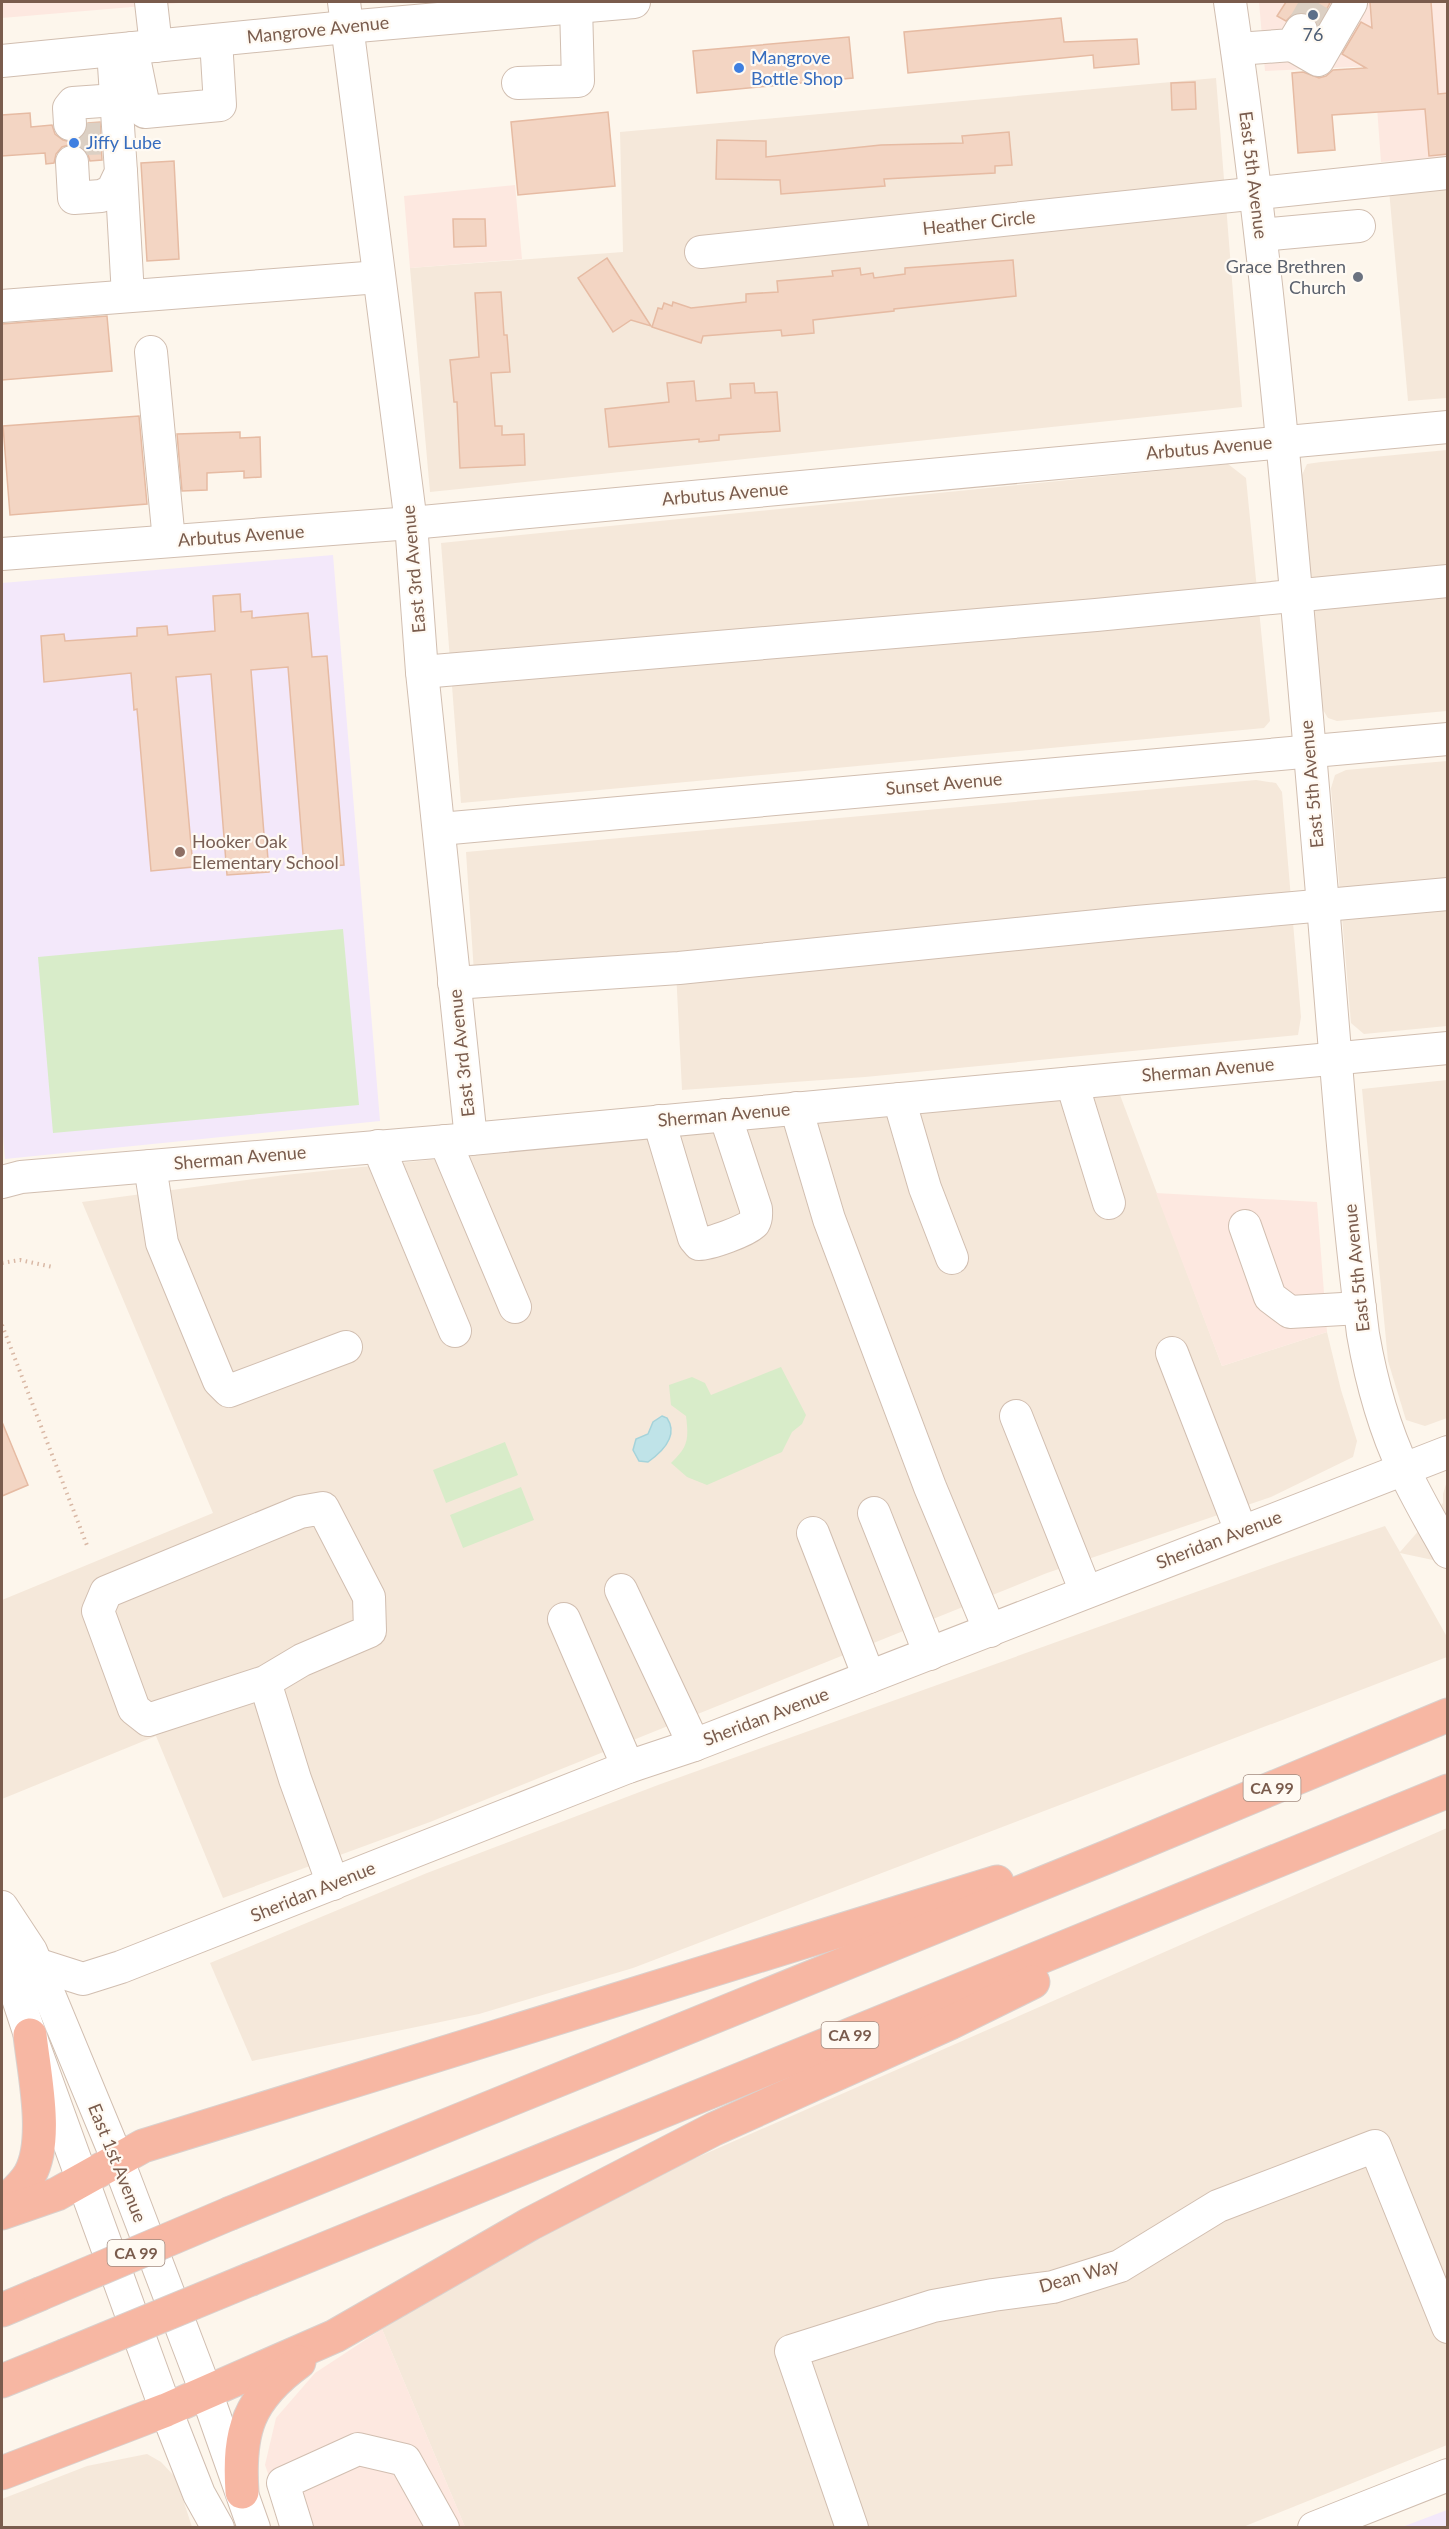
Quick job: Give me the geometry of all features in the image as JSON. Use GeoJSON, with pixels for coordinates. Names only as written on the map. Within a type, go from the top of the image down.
{"type":"FeatureCollection","features":[{"type":"Feature","properties":{"kind":"highway","name":"CA 99"},"geometry":{"type":"LineString","coordinates":[[2,2310],[231,2213],[1107,1857],[1442,1717]]}},
{"type":"Feature","properties":{"kind":"highway","name":"CA 99"},"geometry":{"type":"LineString","coordinates":[[2,2381],[1448,1791]]}},
{"type":"Feature","properties":{"kind":"highway"},"geometry":{"type":"LineString","coordinates":[[2,2213],[57,2194],[143,2146],[978,1887],[1107,1857]]}},
{"type":"Feature","properties":{"kind":"highway"},"geometry":{"type":"LineString","coordinates":[[242,2492],[240,2460],[243,2438],[249,2419],[261,2396],[276,2379],[335,2336],[530,2224],[714,2129],[950,2023],[1081,1959],[1119,1926]]}},
{"type":"Feature","properties":{"kind":"highway"},"geometry":{"type":"LineString","coordinates":[[2,2204],[23,2185],[31,2172],[39,2135],[16,2031]]}},
{"type":"Feature","properties":{"kind":"highway"},"geometry":{"type":"LineString","coordinates":[[2,2473],[166,2410],[335,2336]]}},
{"type":"Feature","properties":{"kind":"street"},"geometry":{"type":"LineString","coordinates":[[128,296],[94,164],[91,112],[133,48],[151,2]]}},
{"type":"Feature","properties":{"kind":"street","name":"Mangrove Avenue"},"geometry":{"type":"LineString","coordinates":[[2,52],[133,48],[216,40],[345,14],[634,2]]}},
{"type":"Feature","properties":{"kind":"street","name":"East 5th Avenue"},"geometry":{"type":"LineString","coordinates":[[1230,2],[1257,194],[1282,442],[1335,1058],[1360,1308],[1368,1360],[1382,1410],[1404,1469],[1448,1552]]}},
{"type":"Feature","properties":{"kind":"street"},"geometry":{"type":"LineString","coordinates":[[1237,48],[1296,37],[1318,60],[1351,3],[1349,2]]}},
{"type":"Feature","properties":{"kind":"street"},"geometry":{"type":"LineString","coordinates":[[518,83],[578,81],[576,6]]}},
{"type":"Feature","properties":{"kind":"street","name":"East 3rd Avenue"},"geometry":{"type":"LineString","coordinates":[[345,14],[411,523],[422,672],[440,829],[454,983],[458,1140],[515,1307]]}},
{"type":"Feature","properties":{"kind":"street"},"geometry":{"type":"LineString","coordinates":[[133,48],[145,112],[220,105],[216,40]]}},
{"type":"Feature","properties":{"kind":"street"},"geometry":{"type":"LineString","coordinates":[[94,164],[112,191],[87,197],[94,164]]}},
{"type":"Feature","properties":{"kind":"street","name":"Heather Circle"},"geometry":{"type":"LineString","coordinates":[[701,252],[1448,174]]}},
{"type":"Feature","properties":{"kind":"street"},"geometry":{"type":"LineString","coordinates":[[1261,235],[1359,226]]}},
{"type":"Feature","properties":{"kind":"street"},"geometry":{"type":"LineString","coordinates":[[2,306],[379,277]]}},
{"type":"Feature","properties":{"kind":"street"},"geometry":{"type":"LineString","coordinates":[[151,352],[169,541]]}},
{"type":"Feature","properties":{"kind":"street","name":"Arbutus Avenue"},"geometry":{"type":"LineString","coordinates":[[3,545],[169,541],[411,523],[1448,427]]}},
{"type":"Feature","properties":{"kind":"street"},"geometry":{"type":"LineString","coordinates":[[422,672],[1084,616],[1448,581]]}},
{"type":"Feature","properties":{"kind":"street","name":"Sunset Avenue"},"geometry":{"type":"LineString","coordinates":[[440,829],[1448,739]]}},
{"type":"Feature","properties":{"kind":"street"},"geometry":{"type":"LineString","coordinates":[[454,983],[679,968],[1323,904],[1448,894]]}},
{"type":"Feature","properties":{"kind":"street","name":"Sherman Avenue"},"geometry":{"type":"LineString","coordinates":[[2,1182],[21,1177],[458,1140],[1448,1048]]}},
{"type":"Feature","properties":{"kind":"street"},"geometry":{"type":"LineString","coordinates":[[1072,1083],[1109,1203]]}},
{"type":"Feature","properties":{"kind":"street"},"geometry":{"type":"LineString","coordinates":[[898,1099],[925,1188],[952,1258]]}},
{"type":"Feature","properties":{"kind":"street"},"geometry":{"type":"LineString","coordinates":[[796,1108],[829,1219],[930,1487],[990,1631]]}},
{"type":"Feature","properties":{"kind":"street"},"geometry":{"type":"LineString","coordinates":[[659,1121],[694,1238],[699,1244],[707,1244],[750,1227],[757,1218],[725,1115]]}},
{"type":"Feature","properties":{"kind":"street"},"geometry":{"type":"LineString","coordinates":[[378,1146],[455,1331]]}},
{"type":"Feature","properties":{"kind":"street"},"geometry":{"type":"LineString","coordinates":[[150,1166],[162,1243],[219,1381],[229,1391],[346,1347]]}},
{"type":"Feature","properties":{"kind":"street"},"geometry":{"type":"LineString","coordinates":[[1245,1226],[1270,1297],[1290,1312],[1360,1308]]}},
{"type":"Feature","properties":{"kind":"street"},"geometry":{"type":"LineString","coordinates":[[1172,1353],[1241,1531]]}},
{"type":"Feature","properties":{"kind":"street"},"geometry":{"type":"LineString","coordinates":[[1016,1416],[1086,1592]]}},
{"type":"Feature","properties":{"kind":"street","name":"Sheridan Avenue"},"geometry":{"type":"LineString","coordinates":[[83,1979],[188,1942],[628,1767],[694,1745],[1448,1452]]}},
{"type":"Feature","properties":{"kind":"street"},"geometry":{"type":"LineString","coordinates":[[323,1508],[369,1597],[370,1631],[302,1660],[265,1682],[148,1720],[134,1709],[98,1611],[106,1592],[300,1512],[323,1508]]}},
{"type":"Feature","properties":{"kind":"street"},"geometry":{"type":"LineString","coordinates":[[874,1513],[930,1653]]}},
{"type":"Feature","properties":{"kind":"street"},"geometry":{"type":"LineString","coordinates":[[813,1533],[869,1677]]}},
{"type":"Feature","properties":{"kind":"street"},"geometry":{"type":"LineString","coordinates":[[621,1590],[694,1745]]}},
{"type":"Feature","properties":{"kind":"street"},"geometry":{"type":"LineString","coordinates":[[564,1619],[628,1767]]}},
{"type":"Feature","properties":{"kind":"street"},"geometry":{"type":"LineString","coordinates":[[265,1682],[295,1779],[333,1884]]}},
{"type":"Feature","properties":{"kind":"street","name":"East 1st Avenue"},"geometry":{"type":"LineString","coordinates":[[2,1907],[31,1951],[17,1982]]}},
{"type":"Feature","properties":{"kind":"street","name":"East 1st Avenue"},"geometry":{"type":"LineString","coordinates":[[2,1937],[17,1982],[16,2031],[81,2179],[199,2494],[218,2528]]}},
{"type":"Feature","properties":{"kind":"street"},"geometry":{"type":"LineString","coordinates":[[17,1982],[83,1979],[65,2033]]}},
{"type":"Feature","properties":{"kind":"street","name":"East 1st Avenue"},"geometry":{"type":"LineString","coordinates":[[17,1982],[65,2033],[118,2161],[206,2392],[254,2528]]}},
{"type":"Feature","properties":{"kind":"street","name":"Dean Way"},"geometry":{"type":"LineString","coordinates":[[852,2528],[791,2351],[933,2306],[1053,2287],[1120,2266],[1218,2206],[1375,2146],[1448,2327]]}},
{"type":"Feature","properties":{"kind":"street"},"geometry":{"type":"LineString","coordinates":[[297,2528],[283,2482],[357,2449],[405,2460],[442,2528]]}},
{"type":"Feature","properties":{"kind":"street"},"geometry":{"type":"LineString","coordinates":[[1314,2528],[1448,2475]]}},
{"type":"Feature","properties":{"kind":"path"},"geometry":{"type":"LineString","coordinates":[[2,1263],[20,1260],[53,1266]]}},
{"type":"Feature","properties":{"kind":"path"},"geometry":{"type":"LineString","coordinates":[[2,1325],[88,1548]]}},
{"type":"Feature","properties":{"kind":"shaded area"},"geometry":{"type":"Polygon","coordinates":[[[2,2],[191,2],[2,18],[2,2]]]}},
{"type":"Feature","properties":{"kind":"shaded area"},"geometry":{"type":"Polygon","coordinates":[[[1259,2],[1447,2],[1447,157],[1381,162],[1374,66],[1265,71],[1259,2]]]}},
{"type":"Feature","properties":{"kind":"shaded area"},"geometry":{"type":"Polygon","coordinates":[[[1216,78],[1242,407],[430,492],[410,268],[623,252],[620,132],[1216,78]]]}},
{"type":"Feature","properties":{"kind":"shaded area"},"geometry":{"type":"Polygon","coordinates":[[[515,185],[522,259],[410,268],[404,196],[515,185]]]}},
{"type":"Feature","properties":{"kind":"shaded area"},"geometry":{"type":"Polygon","coordinates":[[[1447,185],[1447,398],[1408,401],[1389,190],[1447,185]]]}},
{"type":"Feature","properties":{"kind":"shaded area"},"geometry":{"type":"Polygon","coordinates":[[[1447,450],[1447,711],[1337,721],[1328,718],[1320,705],[1302,475],[1307,464],[1447,450]]]}},
{"type":"Feature","properties":{"kind":"shaded area"},"geometry":{"type":"Polygon","coordinates":[[[1228,464],[1246,478],[1270,721],[1264,728],[461,803],[441,543],[1228,464]]]}},
{"type":"Feature","properties":{"kind":"shaded area","name":"Hooker Oak Elementary School"},"geometry":{"type":"Polygon","coordinates":[[[333,555],[380,1121],[5,1159],[2,1123],[2,583],[333,555]]]}},
{"type":"Feature","properties":{"kind":"shaded area"},"geometry":{"type":"Polygon","coordinates":[[[1447,761],[1447,1026],[1364,1034],[1351,1023],[1331,788],[1335,775],[1346,770],[1447,761]]]}},
{"type":"Feature","properties":{"kind":"shaded area"},"geometry":{"type":"Polygon","coordinates":[[[1256,780],[1276,783],[1282,792],[1301,1017],[1298,1035],[865,1077],[682,1090],[676,971],[475,988],[466,852],[1256,780]]]}},
{"type":"Feature","properties":{"kind":"shaded area"},"geometry":{"type":"Polygon","coordinates":[[[1447,1080],[1447,1418],[1425,1426],[1406,1420],[1388,1361],[1362,1089],[1447,1080]]]}},
{"type":"Feature","properties":{"kind":"shaded area"},"geometry":{"type":"Polygon","coordinates":[[[1120,1095],[1222,1366],[1327,1332],[1341,1390],[1357,1441],[1353,1457],[1271,1497],[1047,1573],[430,1822],[223,1898],[156,1736],[2,1799],[2,1600],[213,1513],[82,1202],[285,1175],[871,1114],[1120,1095]]]}},
{"type":"Feature","properties":{"kind":"shaded area"},"geometry":{"type":"Polygon","coordinates":[[[1156,1193],[1317,1202],[1327,1332],[1222,1366],[1156,1193]]]}},
{"type":"Feature","properties":{"kind":"shaded area"},"geometry":{"type":"Polygon","coordinates":[[[1447,1481],[1447,1563],[1400,1553],[1447,1637],[1447,1657],[633,1968],[479,2014],[252,2061],[210,1963],[427,1873],[658,1785],[1291,1558],[1385,1526],[1400,1552],[1443,1503],[1447,1481]]]}},
{"type":"Feature","properties":{"kind":"shaded area"},"geometry":{"type":"Polygon","coordinates":[[[1447,1828],[1447,2445],[1243,2527],[465,2527],[382,2329],[591,2204],[1447,1828]]]}},
{"type":"Feature","properties":{"kind":"shaded area"},"geometry":{"type":"Polygon","coordinates":[[[382,2329],[465,2527],[287,2527],[265,2465],[276,2418],[315,2373],[382,2329]]]}},
{"type":"Feature","properties":{"kind":"shaded area"},"geometry":{"type":"Polygon","coordinates":[[[147,2454],[161,2462],[176,2478],[192,2527],[2,2528],[2,2499],[87,2466],[147,2454]]]}},
{"type":"Feature","properties":{"kind":"shaded area"},"geometry":{"type":"Polygon","coordinates":[[[1447,2510],[1447,2527],[1402,2527],[1447,2510]]]}},
{"type":"Feature","properties":{"kind":"green space"},"geometry":{"type":"Polygon","coordinates":[[[343,929],[359,1105],[53,1133],[38,957],[343,929]]]}},
{"type":"Feature","properties":{"kind":"green space"},"geometry":{"type":"Polygon","coordinates":[[[781,1367],[806,1415],[802,1424],[792,1432],[782,1452],[707,1485],[687,1477],[671,1463],[684,1447],[687,1431],[686,1416],[671,1405],[669,1385],[692,1377],[705,1383],[711,1395],[781,1367]]]}},
{"type":"Feature","properties":{"kind":"green space"},"geometry":{"type":"Polygon","coordinates":[[[505,1442],[518,1475],[446,1503],[433,1470],[505,1442]]]}},
{"type":"Feature","properties":{"kind":"green space"},"geometry":{"type":"Polygon","coordinates":[[[521,1487],[534,1520],[463,1548],[450,1515],[521,1487]]]}},
{"type":"Feature","properties":{"kind":"water"},"geometry":{"type":"Polygon","coordinates":[[[662,1416],[667,1418],[670,1425],[670,1437],[667,1443],[648,1462],[639,1461],[633,1450],[636,1439],[648,1434],[653,1422],[662,1416]]]}},
{"type":"Feature","properties":{"kind":"building"},"geometry":{"type":"Polygon","coordinates":[[[1286,2],[1330,3],[1318,25],[1311,15],[1302,12],[1293,14],[1286,21],[1277,16],[1286,2]]]}},
{"type":"Feature","properties":{"kind":"building"},"geometry":{"type":"Polygon","coordinates":[[[1370,2],[1431,2],[1438,94],[1448,93],[1448,154],[1429,156],[1425,109],[1332,115],[1335,150],[1298,153],[1292,73],[1303,72],[1319,78],[1333,70],[1366,68],[1342,54],[1361,22],[1372,28],[1370,2]]]}},
{"type":"Feature","properties":{"kind":"building"},"geometry":{"type":"Polygon","coordinates":[[[1061,18],[1064,42],[1137,39],[1139,64],[1094,68],[1093,55],[908,73],[904,32],[1061,18]]]}},
{"type":"Feature","properties":{"kind":"building"},"geometry":{"type":"Polygon","coordinates":[[[849,37],[853,78],[697,93],[693,51],[849,37]]]}},
{"type":"Feature","properties":{"kind":"building"},"geometry":{"type":"Polygon","coordinates":[[[1195,82],[1196,109],[1172,110],[1171,83],[1195,82]]]}},
{"type":"Feature","properties":{"kind":"building"},"geometry":{"type":"Polygon","coordinates":[[[608,112],[615,186],[518,195],[511,122],[608,112]]]}},
{"type":"Feature","properties":{"kind":"building"},"geometry":{"type":"Polygon","coordinates":[[[30,113],[31,127],[52,125],[55,134],[71,142],[80,139],[88,123],[100,122],[102,160],[90,161],[87,152],[81,146],[72,144],[62,147],[56,154],[54,163],[46,164],[45,153],[2,156],[2,115],[30,113]]]}},
{"type":"Feature","properties":{"kind":"building"},"geometry":{"type":"Polygon","coordinates":[[[1009,132],[1012,165],[995,166],[995,173],[884,179],[885,186],[781,194],[780,180],[716,179],[717,140],[766,141],[766,157],[881,145],[963,143],[962,136],[1009,132]]]}},
{"type":"Feature","properties":{"kind":"building"},"geometry":{"type":"Polygon","coordinates":[[[174,161],[179,259],[147,261],[141,163],[174,161]]]}},
{"type":"Feature","properties":{"kind":"building"},"geometry":{"type":"Polygon","coordinates":[[[453,219],[485,219],[486,246],[454,247],[453,219]]]}},
{"type":"Feature","properties":{"kind":"building"},"geometry":{"type":"Polygon","coordinates":[[[607,258],[651,326],[631,320],[613,332],[578,278],[607,258]]]}},
{"type":"Feature","properties":{"kind":"building"},"geometry":{"type":"Polygon","coordinates":[[[1013,260],[1016,296],[813,320],[814,333],[782,336],[781,330],[703,336],[701,343],[652,327],[658,308],[662,309],[664,303],[672,306],[673,302],[691,308],[746,302],[746,294],[778,292],[777,281],[833,276],[832,271],[860,268],[861,275],[873,273],[874,278],[905,274],[905,268],[1013,260]]]}},
{"type":"Feature","properties":{"kind":"building"},"geometry":{"type":"Polygon","coordinates":[[[501,292],[504,335],[507,335],[510,372],[491,373],[495,426],[502,426],[502,435],[524,434],[525,465],[460,468],[457,402],[454,402],[450,360],[479,357],[475,293],[501,292]]]}},
{"type":"Feature","properties":{"kind":"building"},"geometry":{"type":"Polygon","coordinates":[[[107,316],[112,371],[2,380],[2,324],[107,316]]]}},
{"type":"Feature","properties":{"kind":"building"},"geometry":{"type":"Polygon","coordinates":[[[694,381],[696,401],[731,398],[730,384],[754,383],[755,393],[777,392],[780,431],[719,435],[719,440],[699,442],[699,439],[609,447],[605,409],[669,402],[667,383],[694,381]]]}},
{"type":"Feature","properties":{"kind":"building"},"geometry":{"type":"Polygon","coordinates":[[[139,416],[147,504],[10,515],[3,426],[139,416]]]}},
{"type":"Feature","properties":{"kind":"building"},"geometry":{"type":"Polygon","coordinates":[[[240,432],[240,438],[260,437],[261,477],[244,478],[244,471],[207,473],[207,490],[182,491],[177,434],[240,432]]]}},
{"type":"Feature","properties":{"kind":"building"},"geometry":{"type":"Polygon","coordinates":[[[240,594],[241,612],[252,611],[252,618],[308,613],[312,657],[327,656],[344,865],[306,868],[288,667],[251,670],[269,872],[227,875],[211,674],[176,677],[193,867],[151,871],[137,709],[134,710],[131,673],[44,682],[41,636],[64,634],[65,641],[137,636],[137,628],[167,626],[168,635],[215,631],[213,596],[240,594]]]}},
{"type":"Feature","properties":{"kind":"building"},"geometry":{"type":"Polygon","coordinates":[[[2,1422],[28,1485],[2,1496],[2,1422]]]}},
{"type":"Feature","properties":{"kind":"tunnel"},"geometry":{"type":"LineString","coordinates":[[1301,30],[1317,2]]}},
{"type":"Feature","properties":{"kind":"tunnel"},"geometry":{"type":"LineString","coordinates":[[84,123],[85,161]]}},
{"type":"Feature","properties":{"kind":"place","name":"76"},"geometry":{"type":"Point","coordinates":[1313,15]}},
{"type":"Feature","properties":{"kind":"place","name":"Mangrove Bottle Shop"},"geometry":{"type":"Point","coordinates":[739,68]}},
{"type":"Feature","properties":{"kind":"place","name":"Jiffy Lube"},"geometry":{"type":"Point","coordinates":[74,143]}},
{"type":"Feature","properties":{"kind":"place","name":"Grace Brethren Church"},"geometry":{"type":"Point","coordinates":[1358,277]}},
{"type":"Feature","properties":{"kind":"place","name":"Hooker Oak Elementary School"},"geometry":{"type":"Point","coordinates":[180,852]}}]}
